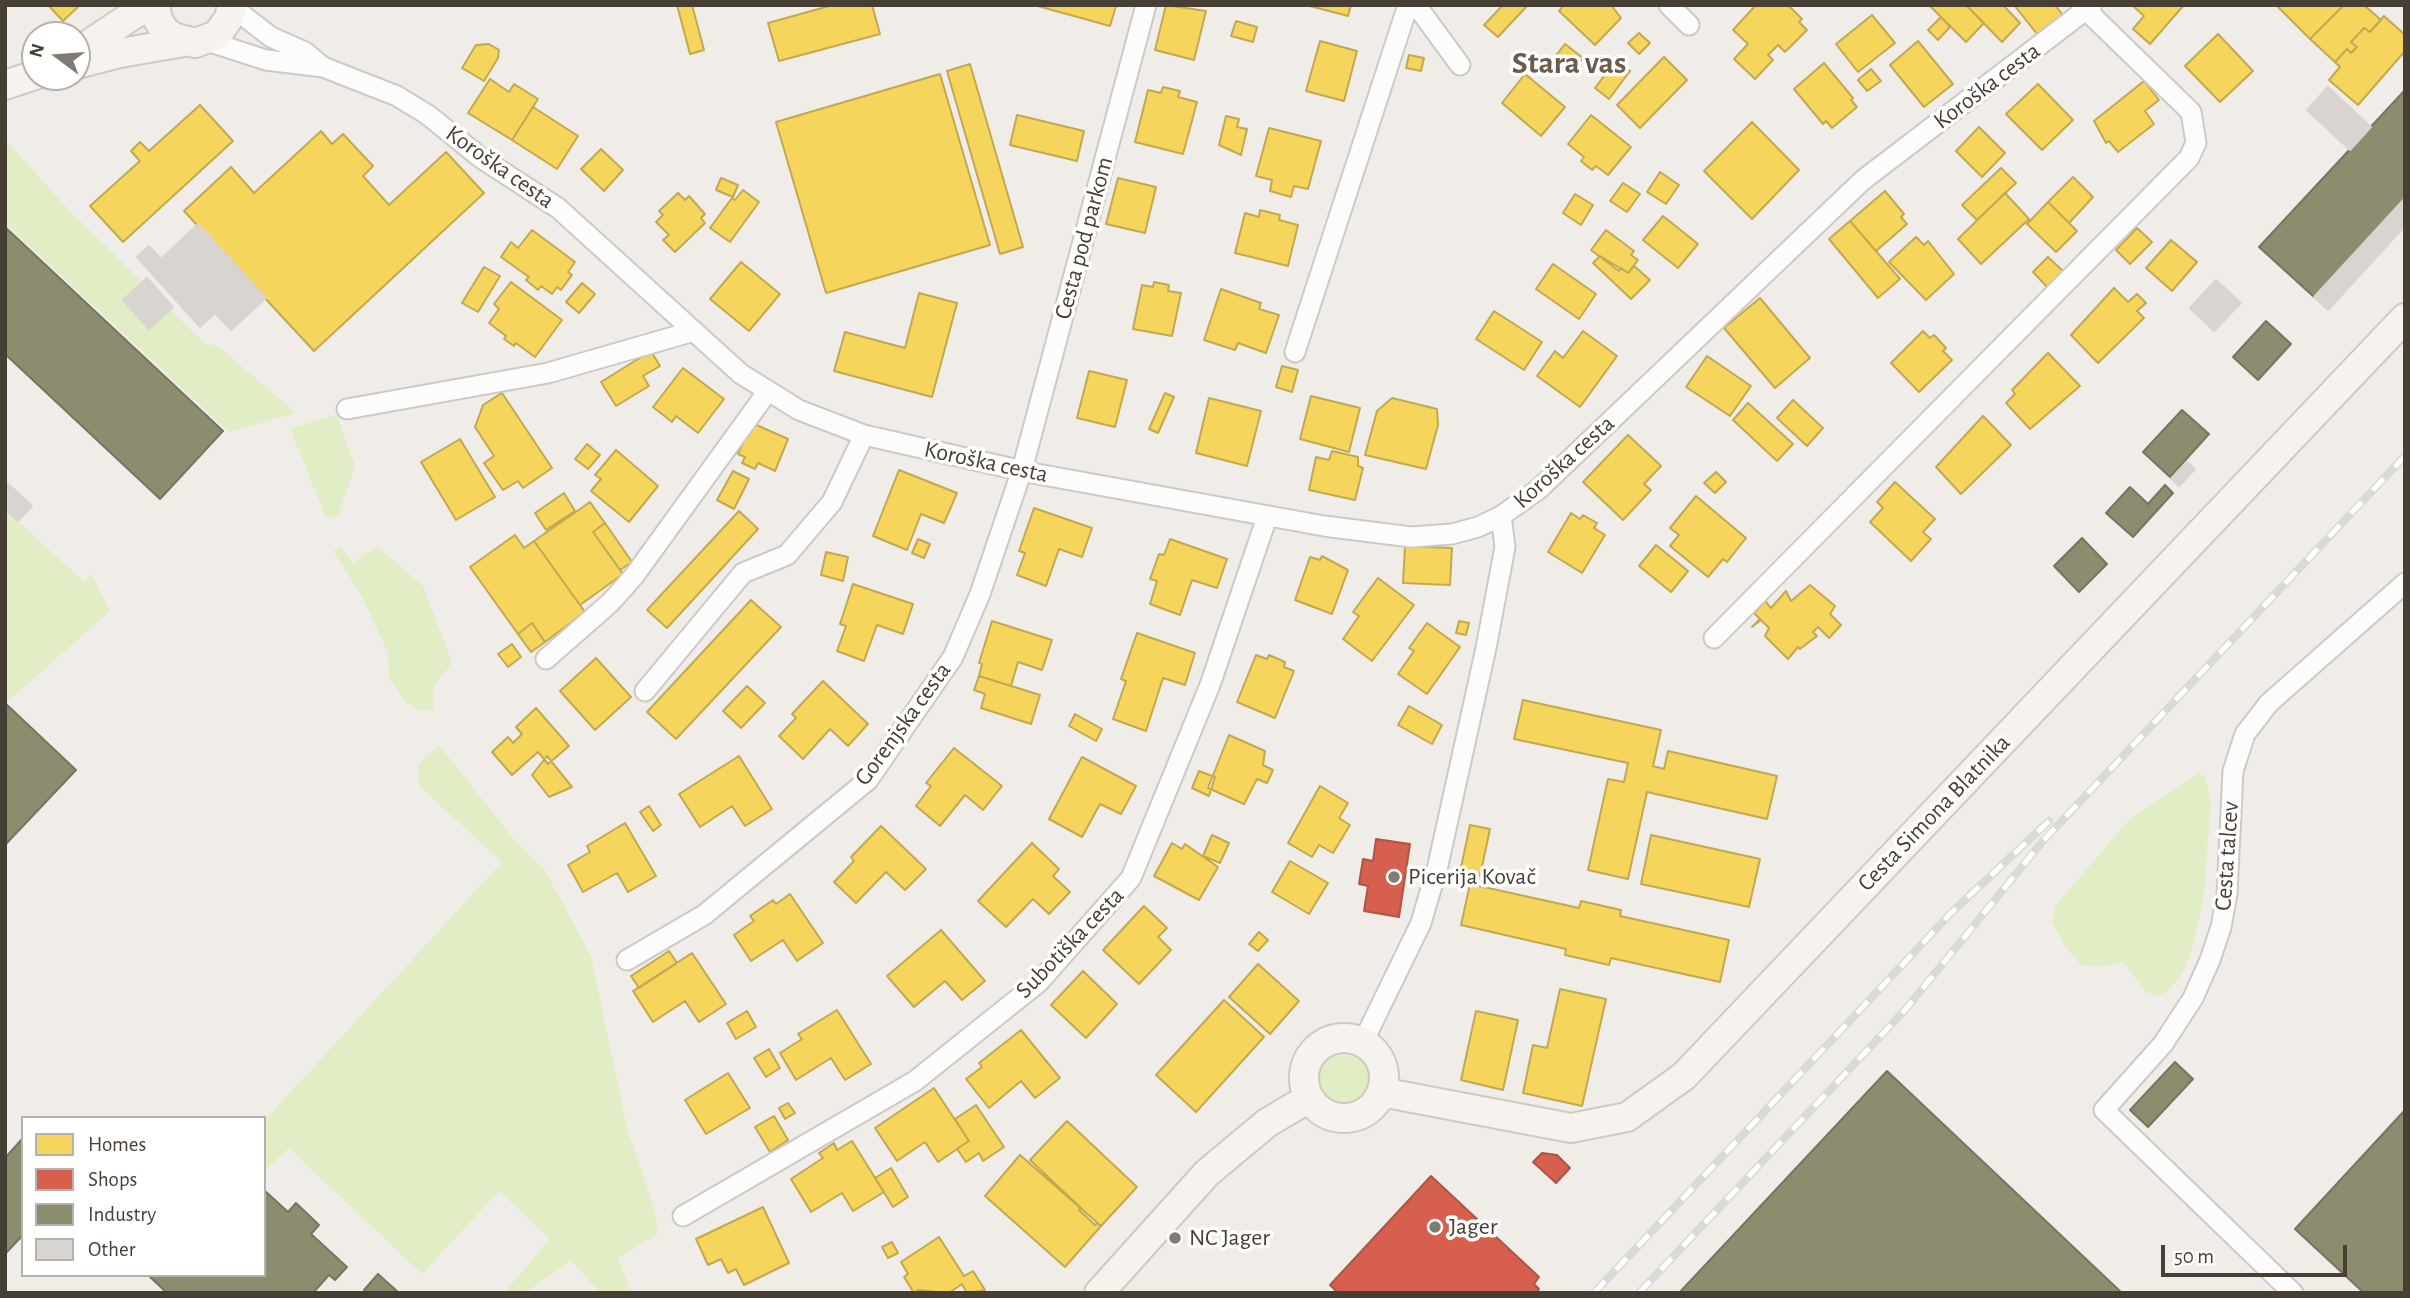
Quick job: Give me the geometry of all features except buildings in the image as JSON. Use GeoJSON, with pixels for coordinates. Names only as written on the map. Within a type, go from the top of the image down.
{"type":"FeatureCollection","features":[{"type":"Feature","properties":{"kind":"street"},"geometry":{"type":"LineString","coordinates":[[91,43],[148,5]]}},
{"type":"Feature","properties":{"kind":"street"},"geometry":{"type":"LineString","coordinates":[[155,5],[158,20],[164,30],[266,60],[323,66]]}},
{"type":"Feature","properties":{"kind":"street","name":"Cesta pod parkom"},"geometry":{"type":"LineString","coordinates":[[1021,470],[1146,5]]}},
{"type":"Feature","properties":{"kind":"street"},"geometry":{"type":"LineString","coordinates":[[1295,352],[1408,5]]}},
{"type":"Feature","properties":{"kind":"street"},"geometry":{"type":"LineString","coordinates":[[1416,5],[1460,65]]}},
{"type":"Feature","properties":{"kind":"street"},"geometry":{"type":"LineString","coordinates":[[1669,5],[1689,25]]}},
{"type":"Feature","properties":{"kind":"street"},"geometry":{"type":"LineString","coordinates":[[91,60],[120,52],[195,41],[225,27],[232,6],[271,37],[304,52],[323,66]]}},
{"type":"Feature","properties":{"kind":"street","name":"Koroška cesta"},"geometry":{"type":"LineString","coordinates":[[323,66],[397,96],[558,208],[741,374],[799,411],[864,435],[1021,470],[1267,517],[1411,537],[1452,534],[1501,516],[1539,489],[1863,180],[2087,7],[2191,112],[2196,143],[2189,159],[1714,638]]}},
{"type":"Feature","properties":{"kind":"street","name":"Cesta Simona Blatnika"},"geometry":{"type":"LineString","coordinates":[[1381,1092],[1571,1128],[1627,1117],[1684,1076],[2405,318]]}},
{"type":"Feature","properties":{"kind":"street"},"geometry":{"type":"LineString","coordinates":[[347,409],[548,373],[694,331]]}},
{"type":"Feature","properties":{"kind":"street"},"geometry":{"type":"LineString","coordinates":[[546,659],[611,603],[634,576],[768,391]]}},
{"type":"Feature","properties":{"kind":"street"},"geometry":{"type":"LineString","coordinates":[[645,691],[743,573],[787,555],[832,502],[864,435]]}},
{"type":"Feature","properties":{"kind":"street","name":"Gorenjska cesta"},"geometry":{"type":"LineString","coordinates":[[627,960],[704,915],[868,780],[953,657],[980,594],[1021,470]]}},
{"type":"Feature","properties":{"kind":"street"},"geometry":{"type":"LineString","coordinates":[[1363,1042],[1421,923],[1438,865],[1486,648],[1505,547],[1501,516]]}},
{"type":"Feature","properties":{"kind":"street","name":"Subotiška cesta"},"geometry":{"type":"LineString","coordinates":[[683,1216],[915,1081],[1039,982],[1131,878],[1210,685],[1267,517]]}},
{"type":"Feature","properties":{"kind":"street","name":"Cesta talcev"},"geometry":{"type":"LineString","coordinates":[[2292,1293],[2104,1110],[2163,1044],[2193,998],[2210,960],[2221,927],[2227,894],[2233,771],[2245,734],[2269,703],[2405,583]]}},
{"type":"Feature","properties":{"kind":"street"},"geometry":{"type":"LineString","coordinates":[[1338,1039],[1363,1042],[1374,1051],[1381,1063],[1381,1092],[1374,1105],[1362,1114],[1347,1118],[1332,1116],[1319,1110],[1309,1098],[1303,1082],[1306,1064],[1315,1050],[1338,1039]]}},
{"type":"Feature","properties":{"kind":"street"},"geometry":{"type":"LineString","coordinates":[[1099,1293],[1207,1173],[1267,1123],[1309,1098]]}},
{"type":"Feature","properties":{"kind":"green space"},"geometry":{"type":"Polygon","coordinates":[[[5,139],[67,208],[203,342],[219,347],[296,413],[229,432],[5,223],[5,139]]]}},
{"type":"Feature","properties":{"kind":"green space"},"geometry":{"type":"Polygon","coordinates":[[[337,415],[355,466],[338,515],[326,518],[290,428],[337,415]]]}},
{"type":"Feature","properties":{"kind":"green space"},"geometry":{"type":"Polygon","coordinates":[[[8,512],[84,582],[91,573],[110,611],[5,704],[5,515],[8,512]]]}},
{"type":"Feature","properties":{"kind":"green space"},"geometry":{"type":"Polygon","coordinates":[[[340,546],[353,563],[377,546],[423,586],[452,663],[433,687],[433,711],[418,710],[405,702],[389,678],[388,652],[360,593],[333,551],[340,546]]]}},
{"type":"Feature","properties":{"kind":"green space"},"geometry":{"type":"Polygon","coordinates":[[[439,745],[514,839],[544,869],[591,956],[627,1128],[655,1211],[658,1234],[618,1258],[632,1293],[600,1293],[571,1260],[525,1293],[504,1293],[550,1239],[499,1191],[422,1274],[289,1148],[266,1169],[266,1119],[502,862],[420,787],[417,766],[439,745]]]}},
{"type":"Feature","properties":{"kind":"green space"},"geometry":{"type":"Polygon","coordinates":[[[2199,773],[2205,777],[2211,801],[2204,894],[2194,943],[2183,972],[2169,990],[2157,996],[2146,992],[2123,962],[2098,967],[2081,965],[2064,945],[2052,922],[2056,905],[2129,820],[2199,773]]]}},
{"type":"Feature","properties":{"kind":"green space"},"geometry":{"type":"Polygon","coordinates":[[[1343,1048],[1364,1057],[1373,1078],[1364,1099],[1343,1108],[1322,1099],[1313,1078],[1322,1057],[1343,1048]]]}},
{"type":"Feature","properties":{"kind":"railway"},"geometry":{"type":"LineString","coordinates":[[1639,1293],[1905,1010],[2042,842],[2405,456]]}},
{"type":"Feature","properties":{"kind":"railway"},"geometry":{"type":"LineString","coordinates":[[1594,1293],[1952,912],[2049,821]]}},
{"type":"Feature","properties":{"kind":"place","name":"Picerija Kovač"},"geometry":{"type":"Point","coordinates":[1394,877]}},
{"type":"Feature","properties":{"kind":"place","name":"Jager"},"geometry":{"type":"Point","coordinates":[1435,1227]}},
{"type":"Feature","properties":{"kind":"place","name":"NC Jager"},"geometry":{"type":"Point","coordinates":[1175,1238]}},
{"type":"Feature","properties":{"kind":"district","name":"Stara vas"},"geometry":{"type":"Point","coordinates":[1569,63]}}]}
